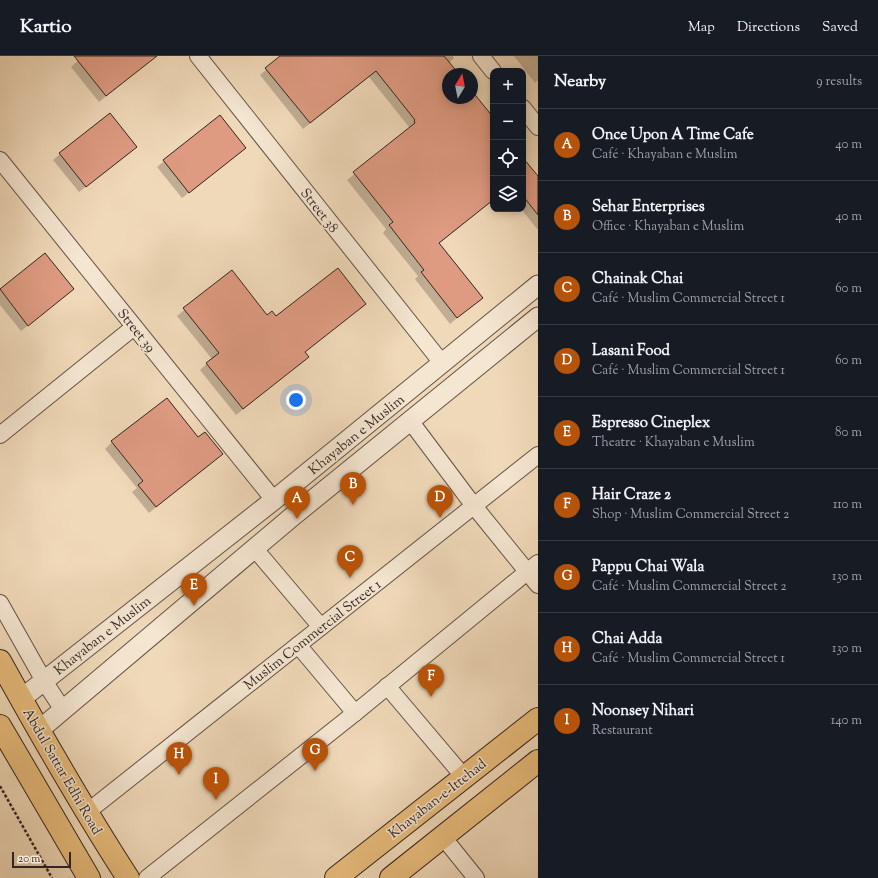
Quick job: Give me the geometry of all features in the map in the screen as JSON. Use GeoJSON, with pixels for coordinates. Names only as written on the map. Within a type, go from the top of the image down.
{"type":"FeatureCollection","features":[{"type":"Feature","properties":{"kind":"main road","name":"Abdul Sattar Edhi Road"},"geometry":{"type":"LineString","coordinates":[[0,661],[38,731],[86,813],[128,878]]}},
{"type":"Feature","properties":{"kind":"main road","name":"Khayaban-e-Ittehad"},"geometry":{"type":"LineString","coordinates":[[336,878],[464,777],[537,722]]}},
{"type":"Feature","properties":{"kind":"main road"},"geometry":{"type":"LineString","coordinates":[[0,726],[89,878]]}},
{"type":"Feature","properties":{"kind":"main road"},"geometry":{"type":"LineString","coordinates":[[391,878],[538,760]]}},
{"type":"Feature","properties":{"kind":"street","name":"Street 38"},"geometry":{"type":"LineString","coordinates":[[198,56],[442,363]]}},
{"type":"Feature","properties":{"kind":"street"},"geometry":{"type":"LineString","coordinates":[[481,56],[491,68]]}},
{"type":"Feature","properties":{"kind":"street"},"geometry":{"type":"LineString","coordinates":[[526,112],[538,127]]}},
{"type":"Feature","properties":{"kind":"street","name":"Street 39"},"geometry":{"type":"LineString","coordinates":[[0,160],[274,500]]}},
{"type":"Feature","properties":{"kind":"street","name":"Khayaban e Muslim"},"geometry":{"type":"LineString","coordinates":[[21,699],[274,500],[538,285]]}},
{"type":"Feature","properties":{"kind":"street","name":"Khayaban e Muslim"},"geometry":{"type":"LineString","coordinates":[[38,731],[255,549],[538,317]]}},
{"type":"Feature","properties":{"kind":"street"},"geometry":{"type":"LineString","coordinates":[[490,324],[506,344]]}},
{"type":"Feature","properties":{"kind":"street"},"geometry":{"type":"LineString","coordinates":[[0,435],[134,327]]}},
{"type":"Feature","properties":{"kind":"street"},"geometry":{"type":"LineString","coordinates":[[410,422],[474,506],[533,567],[538,585]]}},
{"type":"Feature","properties":{"kind":"street","name":"Muslim Commercial Street 1"},"geometry":{"type":"LineString","coordinates":[[86,813],[538,455]]}},
{"type":"Feature","properties":{"kind":"street"},"geometry":{"type":"LineString","coordinates":[[255,549],[321,627]]}},
{"type":"Feature","properties":{"kind":"street"},"geometry":{"type":"LineString","coordinates":[[147,878],[355,713],[533,567]]}},
{"type":"Feature","properties":{"kind":"street"},"geometry":{"type":"LineString","coordinates":[[0,603],[44,681],[63,710]]}},
{"type":"Feature","properties":{"kind":"street"},"geometry":{"type":"LineString","coordinates":[[298,645],[355,713]]}},
{"type":"Feature","properties":{"kind":"street"},"geometry":{"type":"LineString","coordinates":[[387,686],[464,777]]}},
{"type":"Feature","properties":{"kind":"street"},"geometry":{"type":"LineString","coordinates":[[443,837],[476,878]]}},
{"type":"Feature","properties":{"kind":"path"},"geometry":{"type":"LineString","coordinates":[[0,786],[52,878]]}},
{"type":"Feature","properties":{"kind":"building"},"geometry":{"type":"Polygon","coordinates":[[[74,56],[157,56],[106,96],[74,56]]]}},
{"type":"Feature","properties":{"kind":"building"},"geometry":{"type":"Polygon","coordinates":[[[280,56],[444,56],[454,68],[442,68],[442,104],[478,104],[478,98],[490,113],[490,202],[439,243],[483,298],[457,318],[421,272],[424,270],[389,225],[393,222],[353,172],[415,123],[415,120],[376,71],[310,123],[265,68],[280,56]]]}},
{"type":"Feature","properties":{"kind":"building"},"geometry":{"type":"Polygon","coordinates":[[[110,113],[137,147],[86,187],[59,153],[110,113]]]}},
{"type":"Feature","properties":{"kind":"building"},"geometry":{"type":"Polygon","coordinates":[[[220,115],[246,148],[189,193],[163,160],[220,115]]]}},
{"type":"Feature","properties":{"kind":"building"},"geometry":{"type":"Polygon","coordinates":[[[526,162],[538,176],[538,215],[526,200],[526,162]]]}},
{"type":"Feature","properties":{"kind":"building"},"geometry":{"type":"Polygon","coordinates":[[[45,253],[74,289],[28,326],[0,289],[45,253]]]}},
{"type":"Feature","properties":{"kind":"building"},"geometry":{"type":"Polygon","coordinates":[[[338,268],[366,304],[305,352],[309,357],[243,409],[206,363],[219,353],[183,308],[232,270],[267,315],[272,311],[276,316],[338,268]]]}},
{"type":"Feature","properties":{"kind":"building"},"geometry":{"type":"Polygon","coordinates":[[[167,398],[198,437],[205,432],[223,454],[156,507],[138,485],[143,481],[111,441],[167,398]]]}},
{"type":"Feature","properties":{"kind":"place","name":"Sehar Enterprises"},"geometry":{"type":"Point","coordinates":[353,505]}},
{"type":"Feature","properties":{"kind":"place","name":"Lasani Food"},"geometry":{"type":"Point","coordinates":[440,518]}},
{"type":"Feature","properties":{"kind":"place","name":"Once Upon A Time Cafe"},"geometry":{"type":"Point","coordinates":[297,519]}},
{"type":"Feature","properties":{"kind":"place","name":"Chainak Chai"},"geometry":{"type":"Point","coordinates":[350,578]}},
{"type":"Feature","properties":{"kind":"place","name":"Espresso Cineplex"},"geometry":{"type":"Point","coordinates":[194,606]}},
{"type":"Feature","properties":{"kind":"place","name":"Hair Craze 2"},"geometry":{"type":"Point","coordinates":[431,697]}},
{"type":"Feature","properties":{"kind":"place","name":"Pappu Chai Wala"},"geometry":{"type":"Point","coordinates":[315,771]}},
{"type":"Feature","properties":{"kind":"place","name":"Chai Adda"},"geometry":{"type":"Point","coordinates":[179,775]}},
{"type":"Feature","properties":{"kind":"place","name":"Noonsey Nihari"},"geometry":{"type":"Point","coordinates":[216,800]}}]}
